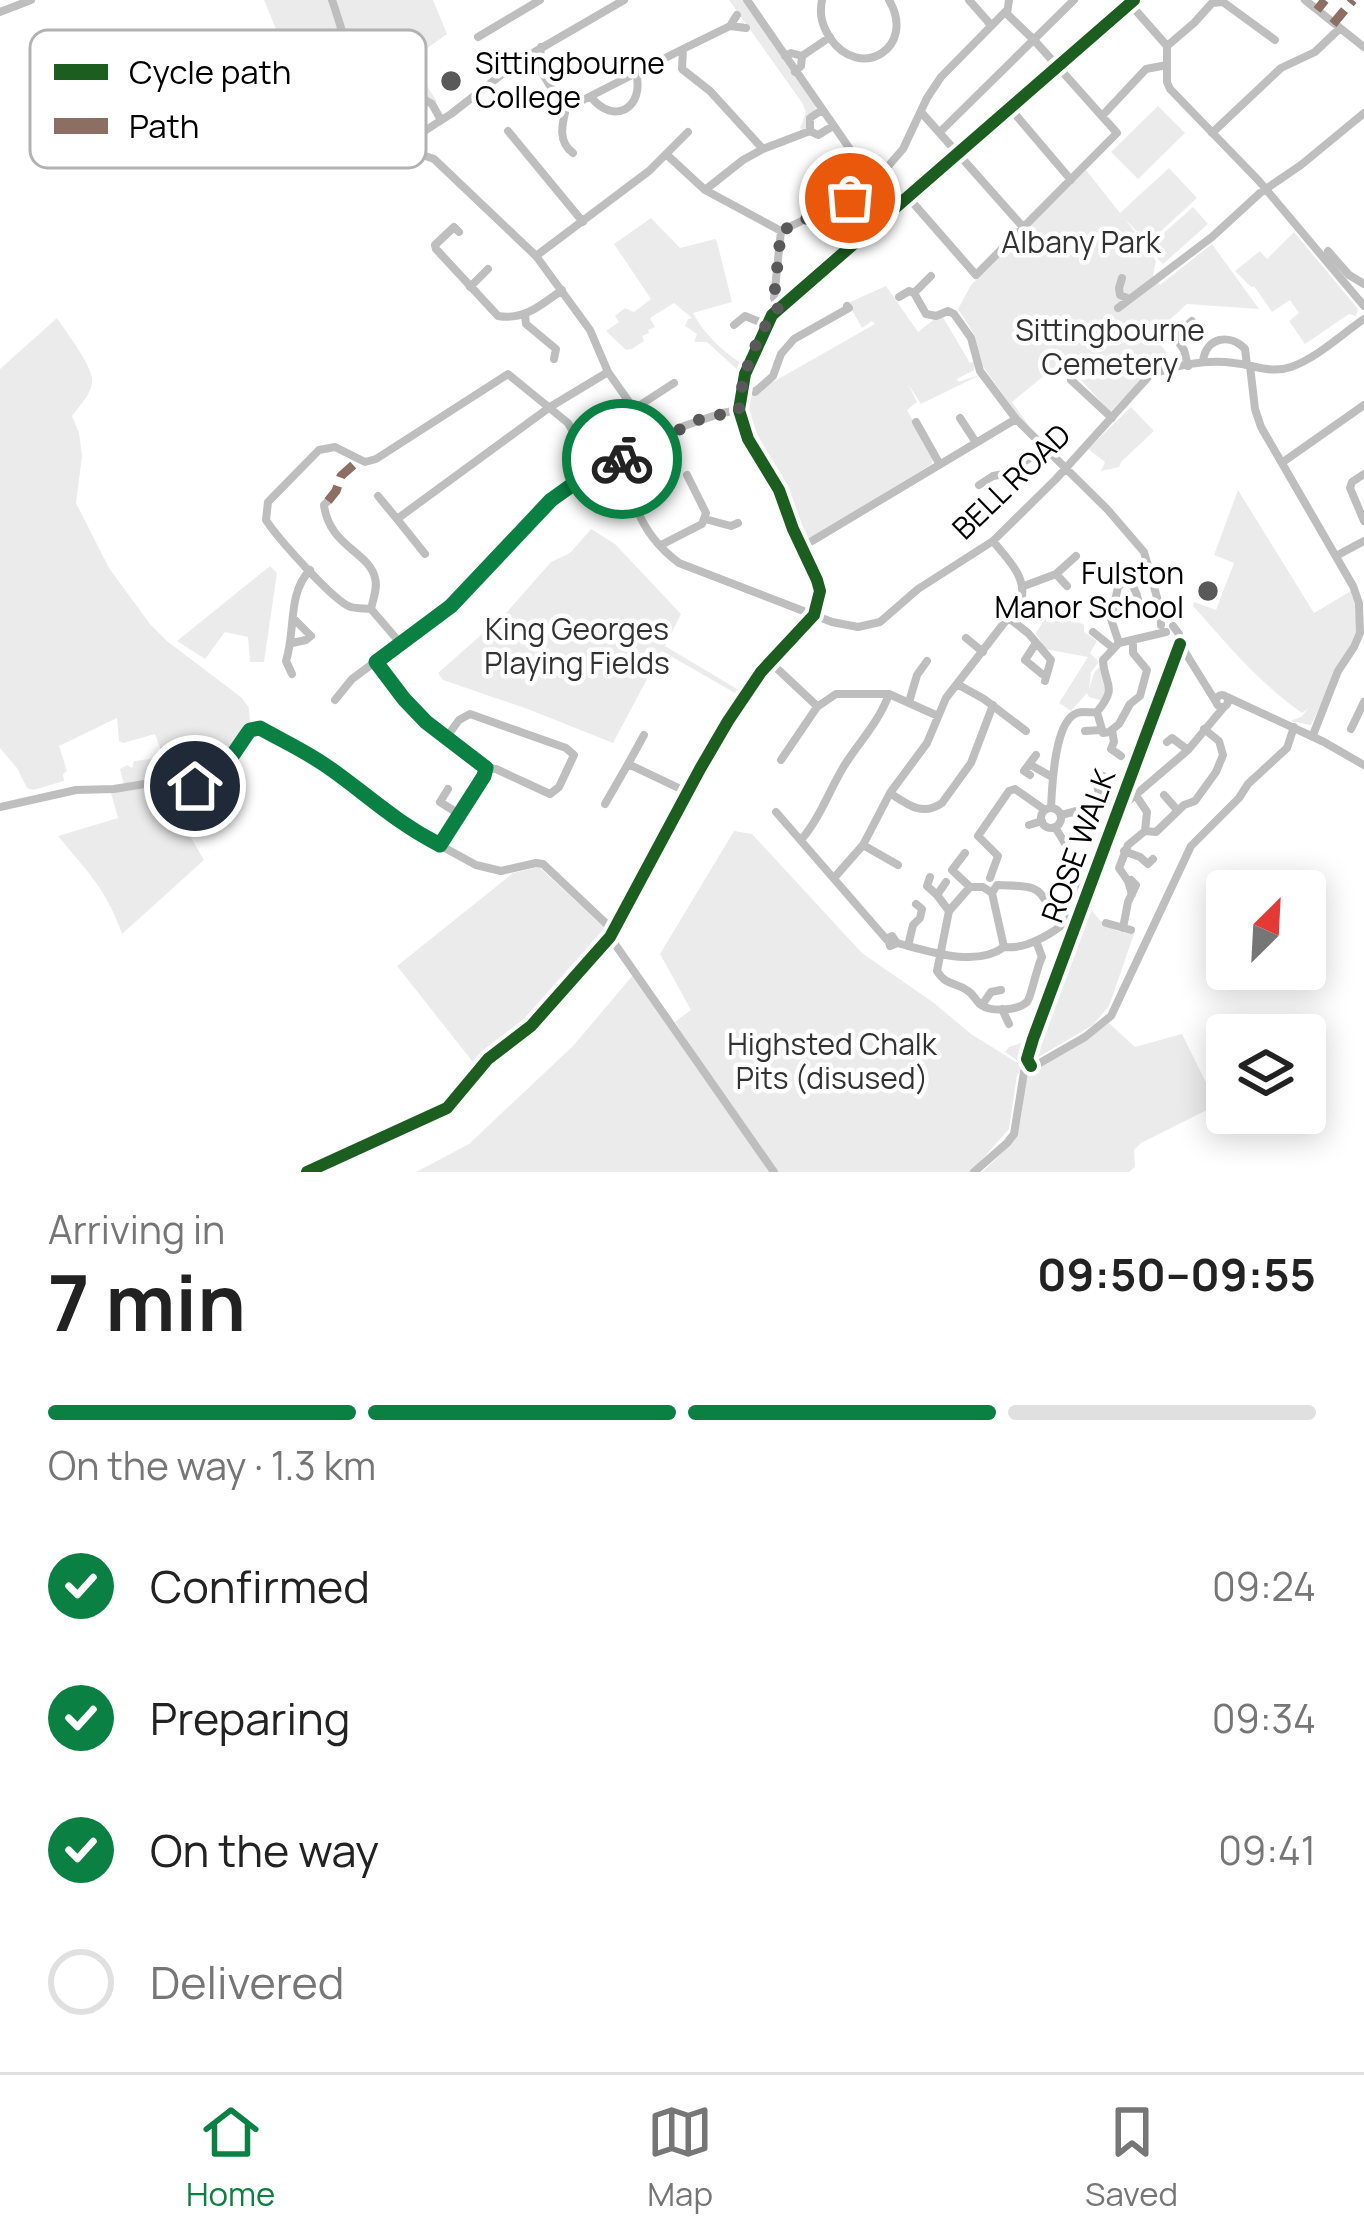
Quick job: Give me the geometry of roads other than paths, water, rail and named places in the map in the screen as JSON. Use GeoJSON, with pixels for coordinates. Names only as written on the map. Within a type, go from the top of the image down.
{"type":"FeatureCollection","features":[{"type":"Feature","properties":{"kind":"street"},"geometry":{"type":"LineString","coordinates":[[0,13],[31,0]]}},
{"type":"Feature","properties":{"kind":"street"},"geometry":{"type":"LineString","coordinates":[[332,0],[343,30]]}},
{"type":"Feature","properties":{"kind":"street"},"geometry":{"type":"LineString","coordinates":[[426,129],[519,61],[610,3],[624,0]]}},
{"type":"Feature","properties":{"kind":"street"},"geometry":{"type":"LineString","coordinates":[[748,0],[872,181]]}},
{"type":"Feature","properties":{"kind":"street"},"geometry":{"type":"LineString","coordinates":[[818,1],[821,18],[840,50],[869,58],[891,45],[898,27],[889,0]]}},
{"type":"Feature","properties":{"kind":"street"},"geometry":{"type":"LineString","coordinates":[[969,0],[991,25]]}},
{"type":"Feature","properties":{"kind":"street"},"geometry":{"type":"LineString","coordinates":[[940,132],[1074,0]]}},
{"type":"Feature","properties":{"kind":"street"},"geometry":{"type":"LineString","coordinates":[[1305,0],[1364,47]]}},
{"type":"Feature","properties":{"kind":"street"},"geometry":{"type":"LineString","coordinates":[[1167,46],[1215,1],[1266,27],[1275,40]]}},
{"type":"Feature","properties":{"kind":"street"},"geometry":{"type":"LineString","coordinates":[[308,1172],[447,1108],[488,1059],[531,1026],[612,934],[728,721],[770,662],[814,615],[820,591],[816,577],[779,490],[748,439],[739,410],[741,387],[766,325],[779,307],[1133,2],[1167,46],[1170,89],[1266,190],[1364,306]]}},
{"type":"Feature","properties":{"kind":"street"},"geometry":{"type":"LineString","coordinates":[[478,37],[531,3]]}},
{"type":"Feature","properties":{"kind":"street"},"geometry":{"type":"LineString","coordinates":[[781,231],[857,194],[872,181],[903,149],[941,77],[1008,5],[1117,133],[974,274],[907,196]]}},
{"type":"Feature","properties":{"kind":"street"},"geometry":{"type":"LineString","coordinates":[[541,47],[539,68],[552,89],[568,100],[581,101],[730,26],[737,15]]}},
{"type":"Feature","properties":{"kind":"street"},"geometry":{"type":"LineString","coordinates":[[730,26],[746,28]]}},
{"type":"Feature","properties":{"kind":"street"},"geometry":{"type":"LineString","coordinates":[[1212,133],[1281,68],[1318,50],[1339,29]]}},
{"type":"Feature","properties":{"kind":"street"},"geometry":{"type":"LineString","coordinates":[[785,56],[802,56],[830,37]]}},
{"type":"Feature","properties":{"kind":"street"},"geometry":{"type":"LineString","coordinates":[[682,69],[683,49]]}},
{"type":"Feature","properties":{"kind":"street"},"geometry":{"type":"LineString","coordinates":[[795,72],[802,56]]}},
{"type":"Feature","properties":{"kind":"street"},"geometry":{"type":"LineString","coordinates":[[519,61],[539,68]]}},
{"type":"Feature","properties":{"kind":"street"},"geometry":{"type":"LineString","coordinates":[[1102,116],[1146,70],[1167,62]]}},
{"type":"Feature","properties":{"kind":"street"},"geometry":{"type":"LineString","coordinates":[[657,63],[682,69],[710,91],[763,149]]}},
{"type":"Feature","properties":{"kind":"street"},"geometry":{"type":"LineString","coordinates":[[591,97],[608,111],[624,110],[638,93],[636,73]]}},
{"type":"Feature","properties":{"kind":"street"},"geometry":{"type":"LineString","coordinates":[[568,100],[562,140],[573,153]]}},
{"type":"Feature","properties":{"kind":"street"},"geometry":{"type":"LineString","coordinates":[[426,101],[441,120]]}},
{"type":"Feature","properties":{"kind":"street"},"geometry":{"type":"LineString","coordinates":[[1009,107],[1071,180]]}},
{"type":"Feature","properties":{"kind":"street"},"geometry":{"type":"LineString","coordinates":[[810,131],[810,118],[822,110]]}},
{"type":"Feature","properties":{"kind":"street"},"geometry":{"type":"LineString","coordinates":[[921,112],[1023,227]]}},
{"type":"Feature","properties":{"kind":"street"},"geometry":{"type":"LineString","coordinates":[[1118,308],[1364,113]]}},
{"type":"Feature","properties":{"kind":"street"},"geometry":{"type":"LineString","coordinates":[[705,190],[763,149],[810,131],[818,135],[833,126]]}},
{"type":"Feature","properties":{"kind":"street"},"geometry":{"type":"LineString","coordinates":[[508,131],[583,222]]}},
{"type":"Feature","properties":{"kind":"street"},"geometry":{"type":"LineString","coordinates":[[536,256],[629,187],[688,132]]}},
{"type":"Feature","properties":{"kind":"street"},"geometry":{"type":"LineString","coordinates":[[666,154],[705,190],[781,231]]}},
{"type":"Feature","properties":{"kind":"street"},"geometry":{"type":"LineString","coordinates":[[426,156],[536,256],[590,330],[608,372],[656,440]]}},
{"type":"Feature","properties":{"kind":"street"},"geometry":{"type":"LineString","coordinates":[[459,232],[454,227],[435,245],[498,316],[524,315],[562,290]]}},
{"type":"Feature","properties":{"kind":"street"},"geometry":{"type":"LineString","coordinates":[[779,307],[774,298],[781,231]]}},
{"type":"Feature","properties":{"kind":"street"},"geometry":{"type":"LineString","coordinates":[[1328,251],[1348,275],[1364,284]]}},
{"type":"Feature","properties":{"kind":"street"},"geometry":{"type":"LineString","coordinates":[[470,286],[488,269]]}},
{"type":"Feature","properties":{"kind":"street"},"geometry":{"type":"LineString","coordinates":[[914,293],[931,276]]}},
{"type":"Feature","properties":{"kind":"street"},"geometry":{"type":"LineString","coordinates":[[1122,278],[1120,295],[1129,298]]}},
{"type":"Feature","properties":{"kind":"street"},"geometry":{"type":"LineString","coordinates":[[899,297],[909,291],[926,314],[948,310],[954,314],[971,338],[980,371],[1016,419],[1107,508],[1144,552],[1166,627],[1179,634],[1180,644],[1222,704],[1306,731],[1364,765]]}},
{"type":"Feature","properties":{"kind":"street"},"geometry":{"type":"LineString","coordinates":[[741,387],[755,392],[773,376],[794,340],[848,306]]}},
{"type":"Feature","properties":{"kind":"street"},"geometry":{"type":"LineString","coordinates":[[524,315],[526,324],[556,349],[554,359]]}},
{"type":"Feature","properties":{"kind":"street"},"geometry":{"type":"LineString","coordinates":[[734,325],[745,316],[766,325]]}},
{"type":"Feature","properties":{"kind":"street"},"geometry":{"type":"LineString","coordinates":[[1253,384],[1263,369],[1292,367],[1364,319]]}},
{"type":"Feature","properties":{"kind":"street"},"geometry":{"type":"LineString","coordinates":[[1188,366],[1174,337],[1192,321]]}},
{"type":"Feature","properties":{"kind":"street"},"geometry":{"type":"LineString","coordinates":[[974,1172],[1014,1134],[1024,1072],[1111,1016],[1191,846],[1306,731],[1338,671],[1359,650],[1359,603],[1259,422],[1245,349],[1220,338],[1209,346],[1203,362]]}},
{"type":"Feature","properties":{"kind":"street","name":"BELL ROAD"},"geometry":{"type":"LineString","coordinates":[[661,546],[690,568],[814,615],[858,627],[880,622],[919,589],[993,541],[1149,376],[1203,362],[1263,369]]}},
{"type":"Feature","properties":{"kind":"street"},"geometry":{"type":"LineString","coordinates":[[397,519],[550,407],[608,372]]}},
{"type":"Feature","properties":{"kind":"street"},"geometry":{"type":"LineString","coordinates":[[401,644],[371,609],[349,607],[268,524],[266,507],[273,495],[319,450],[335,447],[358,460],[376,459],[508,374],[568,423],[596,472]]}},
{"type":"Feature","properties":{"kind":"street"},"geometry":{"type":"LineString","coordinates":[[1071,380],[1112,418]]}},
{"type":"Feature","properties":{"kind":"street"},"geometry":{"type":"LineString","coordinates":[[634,409],[674,383]]}},
{"type":"Feature","properties":{"kind":"street"},"geometry":{"type":"LineString","coordinates":[[1283,462],[1364,405]]}},
{"type":"Feature","properties":{"kind":"street"},"geometry":{"type":"LineString","coordinates":[[335,700],[348,682],[451,606],[551,500],[656,440],[698,420],[739,410]]}},
{"type":"Feature","properties":{"kind":"street"},"geometry":{"type":"LineString","coordinates":[[960,418],[975,441]]}},
{"type":"Feature","properties":{"kind":"street"},"geometry":{"type":"LineString","coordinates":[[802,547],[1016,419]]}},
{"type":"Feature","properties":{"kind":"street"},"geometry":{"type":"LineString","coordinates":[[916,422],[939,463]]}},
{"type":"Feature","properties":{"kind":"street"},"geometry":{"type":"LineString","coordinates":[[979,485],[1019,468],[1046,448]]}},
{"type":"Feature","properties":{"kind":"street"},"geometry":{"type":"LineString","coordinates":[[620,459],[640,517],[661,546],[705,519],[687,475]]}},
{"type":"Feature","properties":{"kind":"street"},"geometry":{"type":"LineString","coordinates":[[1364,474],[1350,488],[1364,521]]}},
{"type":"Feature","properties":{"kind":"street"},"geometry":{"type":"LineString","coordinates":[[378,496],[425,554]]}},
{"type":"Feature","properties":{"kind":"street"},"geometry":{"type":"LineString","coordinates":[[328,501],[324,506],[330,528],[374,573],[371,609]]}},
{"type":"Feature","properties":{"kind":"street"},"geometry":{"type":"LineString","coordinates":[[705,519],[731,526],[738,523]]}},
{"type":"Feature","properties":{"kind":"street"},"geometry":{"type":"LineString","coordinates":[[834,878],[863,844],[890,793],[927,743],[946,698],[1022,602],[1024,586],[1016,569],[993,541]]}},
{"type":"Feature","properties":{"kind":"street"},"geometry":{"type":"LineString","coordinates":[[1336,556],[1364,541]]}},
{"type":"Feature","properties":{"kind":"street"},"geometry":{"type":"LineString","coordinates":[[1024,586],[1056,574],[1076,556]]}},
{"type":"Feature","properties":{"kind":"street"},"geometry":{"type":"LineString","coordinates":[[292,674],[286,661],[296,591],[310,570]]}},
{"type":"Feature","properties":{"kind":"street"},"geometry":{"type":"LineString","coordinates":[[1056,574],[1067,586]]}},
{"type":"Feature","properties":{"kind":"street"},"geometry":{"type":"LineString","coordinates":[[1116,646],[1111,619],[1114,583],[1127,578],[1136,589],[1134,604]]}},
{"type":"Feature","properties":{"kind":"street"},"geometry":{"type":"LineString","coordinates":[[292,643],[310,636],[294,619]]}},
{"type":"Feature","properties":{"kind":"street"},"geometry":{"type":"LineString","coordinates":[[1010,619],[1054,659],[1044,678],[1023,658],[1036,643]]}},
{"type":"Feature","properties":{"kind":"street"},"geometry":{"type":"LineString","coordinates":[[1097,712],[1110,682],[1103,660],[1116,646],[1166,627]]}},
{"type":"Feature","properties":{"kind":"street"},"geometry":{"type":"LineString","coordinates":[[1093,632],[1116,646]]}},
{"type":"Feature","properties":{"kind":"street"},"geometry":{"type":"LineString","coordinates":[[965,638],[982,652]]}},
{"type":"Feature","properties":{"kind":"street"},"geometry":{"type":"LineString","coordinates":[[1085,731],[1106,730],[1122,720],[1130,704],[1141,696],[1148,674],[1133,653],[1133,641]]}},
{"type":"Feature","properties":{"kind":"street"},"geometry":{"type":"LineString","coordinates":[[909,702],[927,661]]}},
{"type":"Feature","properties":{"kind":"street"},"geometry":{"type":"LineString","coordinates":[[376,662],[413,709],[446,738],[486,768],[550,794],[559,787],[574,755],[470,714],[446,738]]}},
{"type":"Feature","properties":{"kind":"street"},"geometry":{"type":"LineString","coordinates":[[770,662],[817,706]]}},
{"type":"Feature","properties":{"kind":"street"},"geometry":{"type":"LineString","coordinates":[[957,684],[1026,731]]}},
{"type":"Feature","properties":{"kind":"street"},"geometry":{"type":"LineString","coordinates":[[780,762],[817,706],[836,694],[890,694],[938,716]]}},
{"type":"Feature","properties":{"kind":"street"},"geometry":{"type":"LineString","coordinates":[[800,840],[890,694]]}},
{"type":"Feature","properties":{"kind":"street"},"geometry":{"type":"LineString","coordinates":[[1355,726],[1364,702]]}},
{"type":"Feature","properties":{"kind":"street"},"geometry":{"type":"LineString","coordinates":[[1004,947],[990,886],[998,856],[978,836],[1009,791],[1016,789],[1046,813],[1061,815],[1113,802],[1118,795],[1133,795],[1188,750],[1222,704]]}},
{"type":"Feature","properties":{"kind":"street"},"geometry":{"type":"LineString","coordinates":[[890,793],[920,809],[942,803],[971,763],[993,706]]}},
{"type":"Feature","properties":{"kind":"street"},"geometry":{"type":"LineString","coordinates":[[1097,712],[1112,752],[1120,756]]}},
{"type":"Feature","properties":{"kind":"street"},"geometry":{"type":"LineString","coordinates":[[1055,827],[1046,826],[1046,813],[1069,718],[1097,712]]}},
{"type":"Feature","properties":{"kind":"street"},"geometry":{"type":"LineString","coordinates":[[0,807],[76,790],[151,783],[203,785],[218,775],[255,727],[322,762],[389,816],[476,865],[493,870],[543,864],[612,934],[774,1172]]}},
{"type":"Feature","properties":{"kind":"street"},"geometry":{"type":"LineString","coordinates":[[1144,831],[1156,832],[1195,801],[1212,774],[1224,752],[1204,729]]}},
{"type":"Feature","properties":{"kind":"street"},"geometry":{"type":"LineString","coordinates":[[605,804],[644,735]]}},
{"type":"Feature","properties":{"kind":"street"},"geometry":{"type":"LineString","coordinates":[[1167,742],[1172,737],[1188,750]]}},
{"type":"Feature","properties":{"kind":"street"},"geometry":{"type":"LineString","coordinates":[[1030,775],[1024,771],[1033,759],[1052,777]]}},
{"type":"Feature","properties":{"kind":"street"},"geometry":{"type":"LineString","coordinates":[[628,764],[687,792]]}},
{"type":"Feature","properties":{"kind":"street"},"geometry":{"type":"LineString","coordinates":[[440,845],[486,768]]}},
{"type":"Feature","properties":{"kind":"street"},"geometry":{"type":"LineString","coordinates":[[1101,806],[1097,784],[1103,776]]}},
{"type":"Feature","properties":{"kind":"street"},"geometry":{"type":"LineString","coordinates":[[448,789],[440,802],[459,814]]}},
{"type":"Feature","properties":{"kind":"street"},"geometry":{"type":"LineString","coordinates":[[1106,923],[1127,929],[1136,885],[1124,878],[1119,863],[1128,845],[1144,831],[1147,812],[1133,795]]}},
{"type":"Feature","properties":{"kind":"street"},"geometry":{"type":"LineString","coordinates":[[1164,795],[1178,811]]}},
{"type":"Feature","properties":{"kind":"street"},"geometry":{"type":"LineString","coordinates":[[1084,809],[1090,829]]}},
{"type":"Feature","properties":{"kind":"street"},"geometry":{"type":"LineString","coordinates":[[774,811],[892,941],[940,953],[985,956],[1036,941],[1078,910],[1083,894],[1080,878],[1055,827]]}},
{"type":"Feature","properties":{"kind":"street"},"geometry":{"type":"LineString","coordinates":[[1029,825],[1046,813]]}},
{"type":"Feature","properties":{"kind":"street"},"geometry":{"type":"LineString","coordinates":[[1055,827],[1061,815]]}},
{"type":"Feature","properties":{"kind":"street"},"geometry":{"type":"LineString","coordinates":[[863,844],[898,865]]}},
{"type":"Feature","properties":{"kind":"street"},"geometry":{"type":"LineString","coordinates":[[1124,851],[1148,864],[1153,859]]}},
{"type":"Feature","properties":{"kind":"street"},"geometry":{"type":"LineString","coordinates":[[936,898],[965,853]]}},
{"type":"Feature","properties":{"kind":"street"},"geometry":{"type":"LineString","coordinates":[[948,876],[970,887],[1034,887],[1058,928]]}},
{"type":"Feature","properties":{"kind":"street"},"geometry":{"type":"LineString","coordinates":[[930,877],[927,886],[949,911]]}},
{"type":"Feature","properties":{"kind":"street"},"geometry":{"type":"LineString","coordinates":[[970,887],[949,911],[935,976],[968,991],[991,1010],[1024,1004],[1042,957],[1036,941]]}},
{"type":"Feature","properties":{"kind":"street"},"geometry":{"type":"LineString","coordinates":[[908,946],[922,909],[916,904]]}},
{"type":"Feature","properties":{"kind":"street"},"geometry":{"type":"LineString","coordinates":[[982,1005],[991,992],[1000,991]]}},
{"type":"Feature","properties":{"kind":"street"},"geometry":{"type":"LineString","coordinates":[[1002,1009],[1009,1024]]}},
{"type":"Feature","properties":{"kind":"place","name":"Sittingbourne College"},"geometry":{"type":"Point","coordinates":[451,81]}},
{"type":"Feature","properties":{"kind":"place","name":"Fulston Manor School"},"geometry":{"type":"Point","coordinates":[1208,591]}},
{"type":"Feature","properties":{"kind":"park label","name":"Albany Park"},"geometry":{"type":"Point","coordinates":[1081,243]}},
{"type":"Feature","properties":{"kind":"park label","name":"Sittingbourne Cemetery"},"geometry":{"type":"Point","coordinates":[1110,348]}},
{"type":"Feature","properties":{"kind":"park label","name":"King Georges Playing Fields"},"geometry":{"type":"Point","coordinates":[577,647]}},
{"type":"Feature","properties":{"kind":"park label","name":"Highsted Chalk Pits (disused)"},"geometry":{"type":"Point","coordinates":[832,1062]}}]}
